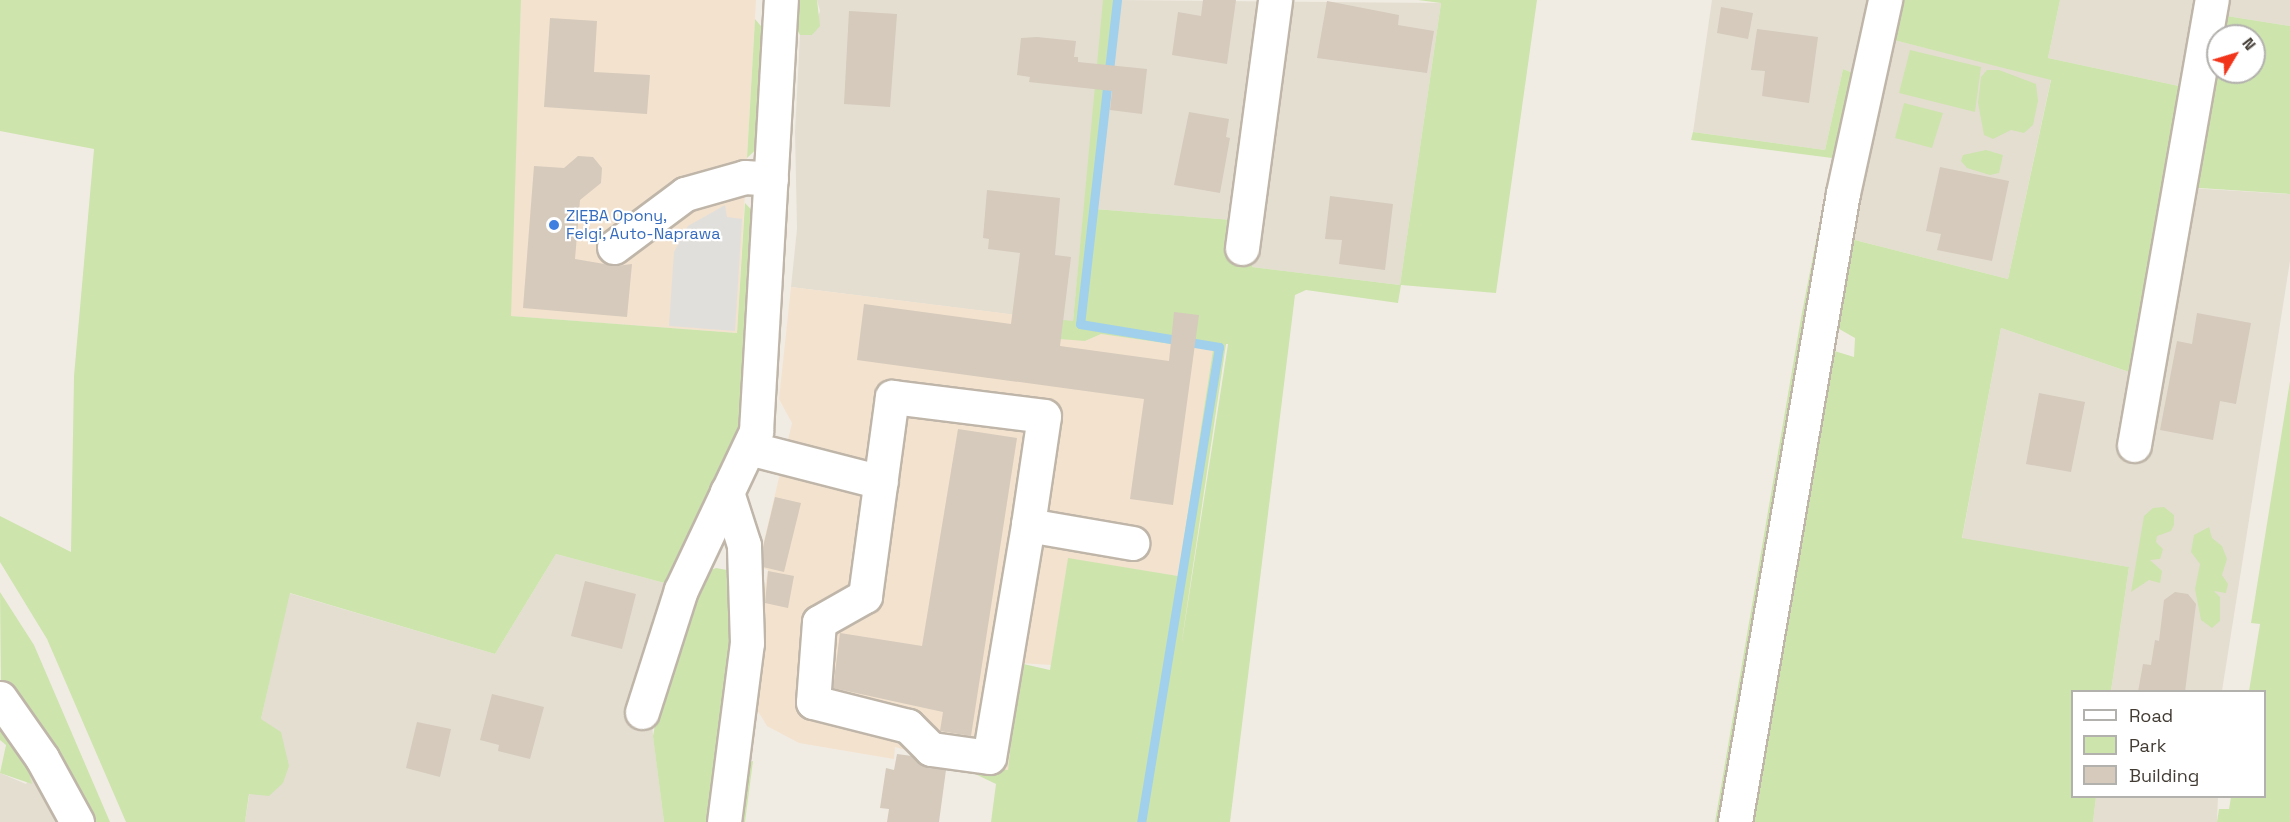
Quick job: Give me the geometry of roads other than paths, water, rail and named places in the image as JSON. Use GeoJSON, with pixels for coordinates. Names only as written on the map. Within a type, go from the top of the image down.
{"type":"FeatureCollection","features":[{"type":"Feature","properties":{"kind":"street"},"geometry":{"type":"LineString","coordinates":[[642,712],[681,590],[756,431],[781,0]]}},
{"type":"Feature","properties":{"kind":"street"},"geometry":{"type":"LineString","coordinates":[[1242,248],[1275,0]]}},
{"type":"Feature","properties":{"kind":"street"},"geometry":{"type":"LineString","coordinates":[[1735,822],[1842,193],[1886,0]]}},
{"type":"Feature","properties":{"kind":"street"},"geometry":{"type":"LineString","coordinates":[[2134,445],[2212,0]]}},
{"type":"Feature","properties":{"kind":"street"},"geometry":{"type":"LineString","coordinates":[[614,247],[685,194],[745,177],[771,180]]}},
{"type":"Feature","properties":{"kind":"street"},"geometry":{"type":"LineString","coordinates":[[892,397],[1044,416],[1028,525],[989,757],[931,749],[908,726],[813,702],[819,622],[865,596],[892,397]]}},
{"type":"Feature","properties":{"kind":"street"},"geometry":{"type":"LineString","coordinates":[[748,448],[881,482]]}},
{"type":"Feature","properties":{"kind":"street"},"geometry":{"type":"LineString","coordinates":[[724,822],[747,643],[744,545],[727,492]]}},
{"type":"Feature","properties":{"kind":"street"},"geometry":{"type":"LineString","coordinates":[[1028,525],[1132,543]]}},
{"type":"Feature","properties":{"kind":"street"},"geometry":{"type":"LineString","coordinates":[[0,698],[47,780],[77,822]]}},
{"type":"Feature","properties":{"kind":"waterway"},"geometry":{"type":"LineString","coordinates":[[1117,0],[1080,324],[1219,347],[1141,822]]}},
{"type":"Feature","properties":{"kind":"place","name":"ZIĘBA Opony, Felgi, Auto-Naprawa"},"geometry":{"type":"Point","coordinates":[554,225]}}]}
